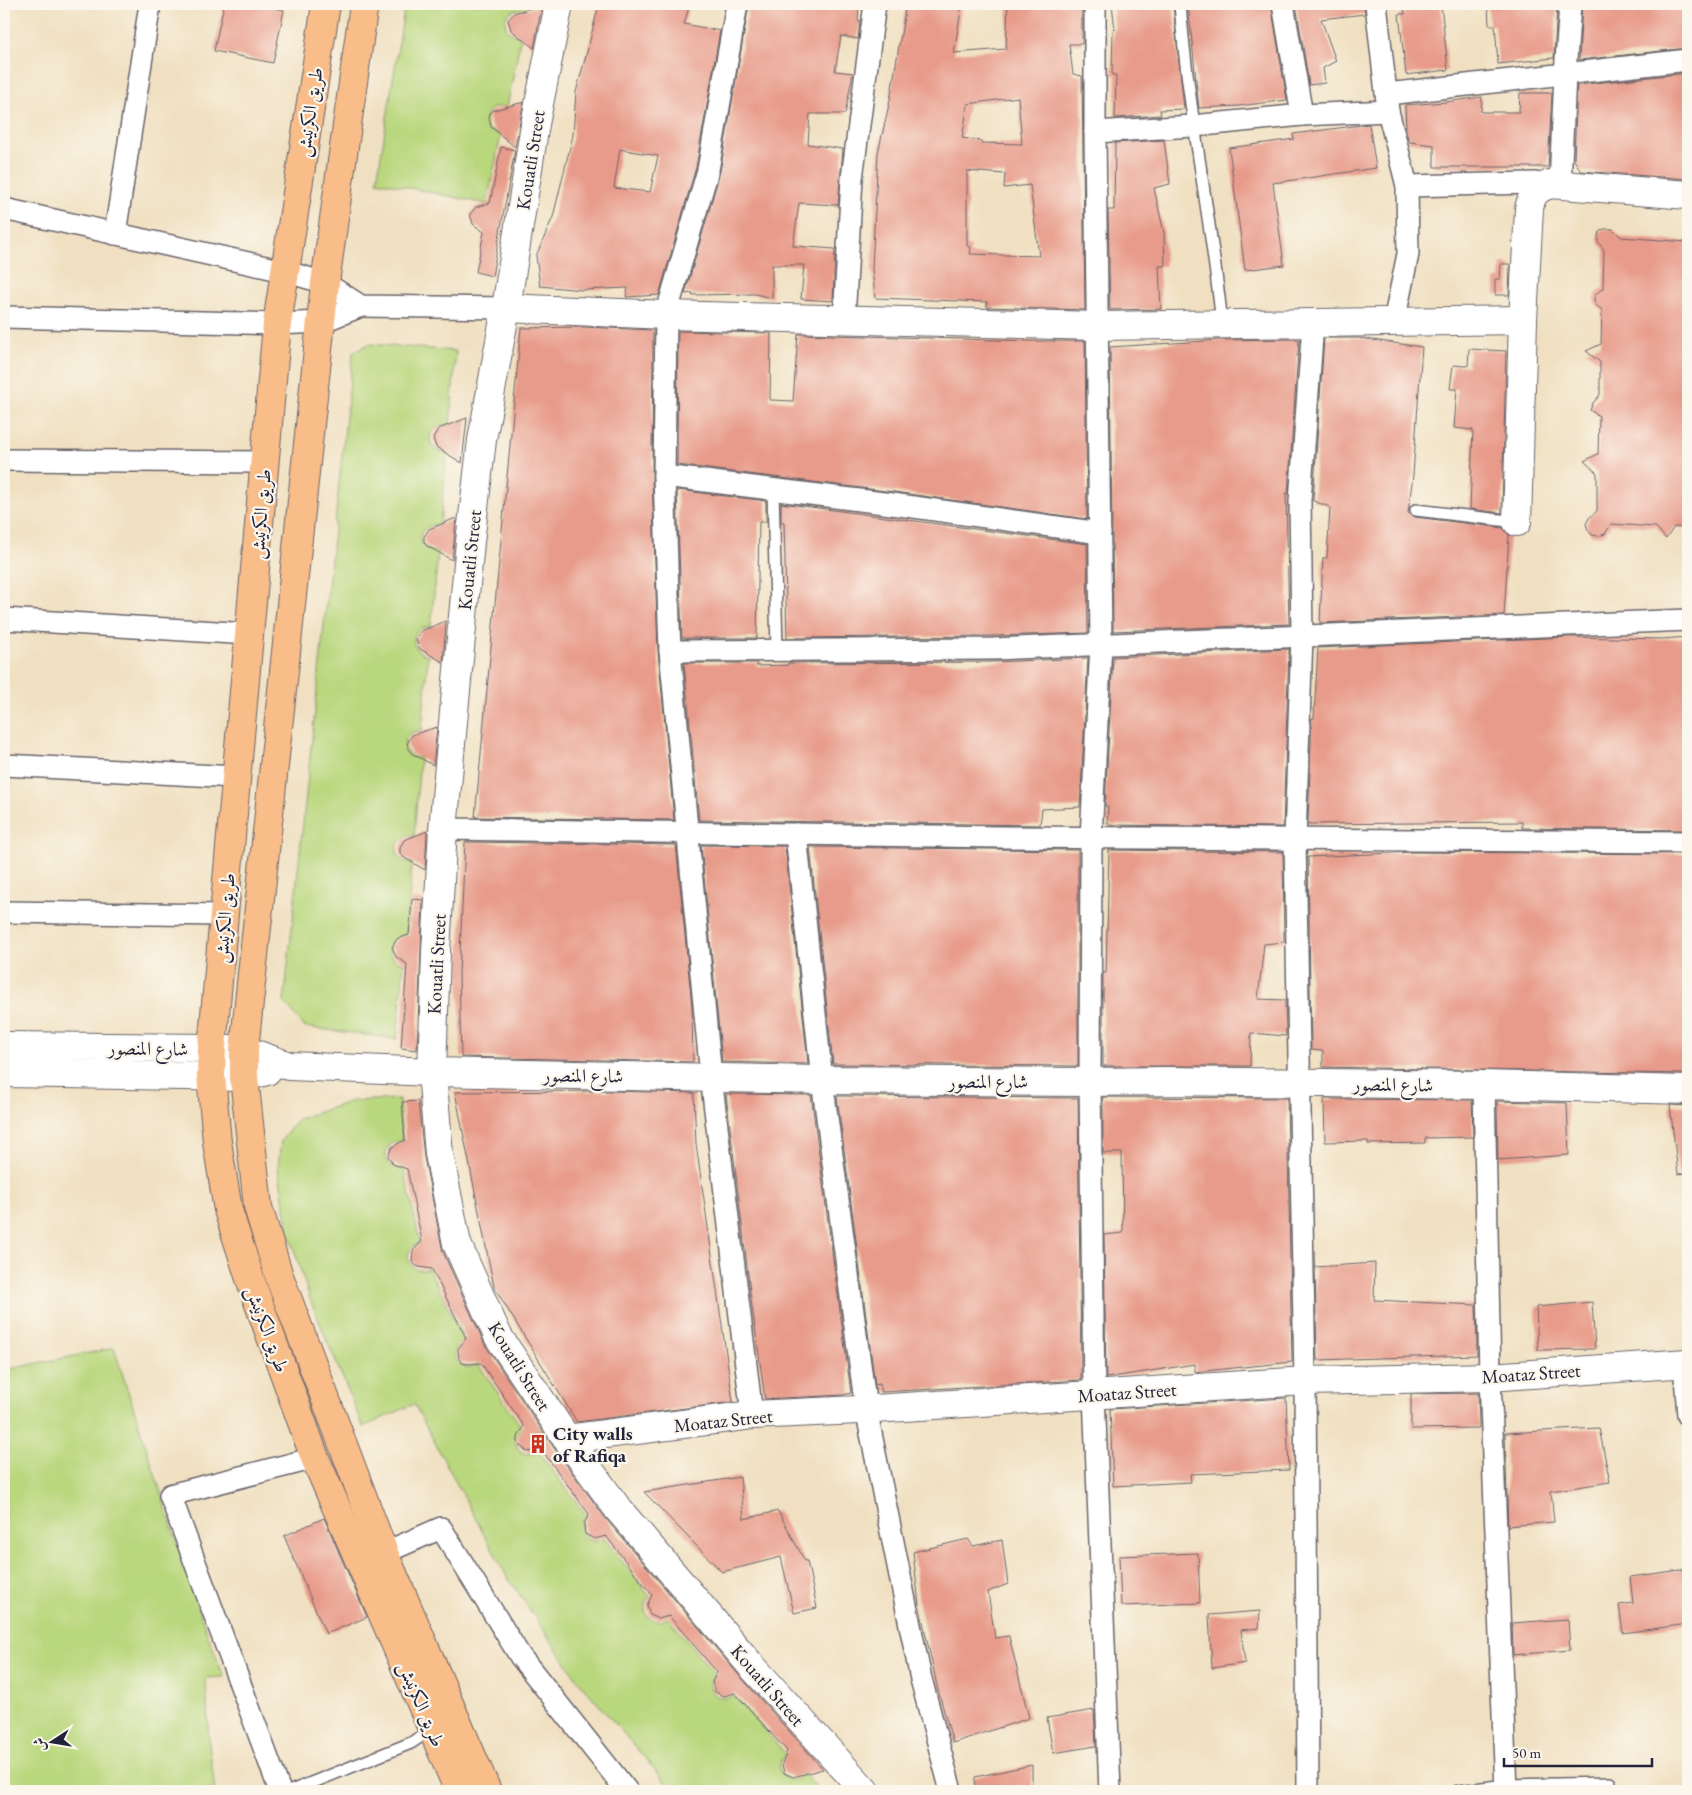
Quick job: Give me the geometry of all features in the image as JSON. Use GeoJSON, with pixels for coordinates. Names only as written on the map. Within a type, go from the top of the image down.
{"type":"FeatureCollection","features":[{"type":"Feature","properties":{"kind":"main road","name":"طريق الكرنيش"},"geometry":{"type":"LineString","coordinates":[[326,4],[277,324],[211,1076],[217,1142],[228,1210],[252,1285],[315,1458],[459,1791]]}},
{"type":"Feature","properties":{"kind":"main road","name":"طريق الكرنيش"},"geometry":{"type":"LineString","coordinates":[[364,4],[325,283],[244,1064],[258,1207],[279,1276],[384,1554],[487,1791]]}},
{"type":"Feature","properties":{"kind":"street"},"geometry":{"type":"LineString","coordinates":[[115,234],[150,4]]}},
{"type":"Feature","properties":{"kind":"street","name":"Kouatli Street"},"geometry":{"type":"LineString","coordinates":[[559,4],[535,124],[506,308],[482,440],[460,645],[443,830],[436,951],[432,1072],[439,1154],[457,1244],[498,1336],[567,1440],[624,1516],[749,1663],[865,1791]]}},
{"type":"Feature","properties":{"kind":"street"},"geometry":{"type":"LineString","coordinates":[[737,4],[708,170],[666,315],[664,476],[670,651],[711,1077],[752,1415]]}},
{"type":"Feature","properties":{"kind":"street"},"geometry":{"type":"LineString","coordinates":[[844,320],[852,178],[875,4]]}},
{"type":"Feature","properties":{"kind":"street"},"geometry":{"type":"LineString","coordinates":[[1095,4],[1100,644],[1091,838],[1090,1082],[1094,1394],[1110,1791]]}},
{"type":"Feature","properties":{"kind":"street"},"geometry":{"type":"LineString","coordinates":[[1282,4],[1302,115]]}},
{"type":"Feature","properties":{"kind":"street"},"geometry":{"type":"LineString","coordinates":[[1376,4],[1388,103],[1406,186],[1408,254],[1394,322]]}},
{"type":"Feature","properties":{"kind":"street"},"geometry":{"type":"LineString","coordinates":[[1550,186],[1564,74],[1570,4]]}},
{"type":"Feature","properties":{"kind":"street"},"geometry":{"type":"LineString","coordinates":[[1095,132],[1194,126],[1302,115],[1564,74],[1688,60]]}},
{"type":"Feature","properties":{"kind":"street"},"geometry":{"type":"LineString","coordinates":[[1406,186],[1535,183],[1550,186],[1688,195]]}},
{"type":"Feature","properties":{"kind":"street"},"geometry":{"type":"LineString","coordinates":[[1517,522],[1523,320],[1529,209],[1532,196],[1550,186]]}},
{"type":"Feature","properties":{"kind":"street"},"geometry":{"type":"LineString","coordinates":[[4,209],[284,271],[325,283],[361,306]]}},
{"type":"Feature","properties":{"kind":"street"},"geometry":{"type":"LineString","coordinates":[[4,317],[277,324],[321,322],[361,306],[506,308],[666,315],[1098,326],[1523,320]]}},
{"type":"Feature","properties":{"kind":"street"},"geometry":{"type":"LineString","coordinates":[[1308,1791],[1300,1084],[1295,840],[1302,635],[1300,501],[1313,324]]}},
{"type":"Feature","properties":{"kind":"street"},"geometry":{"type":"LineString","coordinates":[[4,460],[265,462]]}},
{"type":"Feature","properties":{"kind":"street"},"geometry":{"type":"LineString","coordinates":[[664,476],[892,504],[1100,533]]}},
{"type":"Feature","properties":{"kind":"street"},"geometry":{"type":"LineString","coordinates":[[4,619],[249,634]]}},
{"type":"Feature","properties":{"kind":"street"},"geometry":{"type":"LineString","coordinates":[[670,651],[993,648],[1688,620]]}},
{"type":"Feature","properties":{"kind":"street"},"geometry":{"type":"LineString","coordinates":[[4,765],[236,777]]}},
{"type":"Feature","properties":{"kind":"street"},"geometry":{"type":"LineString","coordinates":[[443,830],[1295,840],[1688,842]]}},
{"type":"Feature","properties":{"kind":"street"},"geometry":{"type":"LineString","coordinates":[[796,834],[822,1080],[866,1409],[921,1678],[951,1791]]}},
{"type":"Feature","properties":{"kind":"street"},"geometry":{"type":"LineString","coordinates":[[4,912],[224,915]]}},
{"type":"Feature","properties":{"kind":"street","name":"شارع المنصور"},"geometry":{"type":"LineString","coordinates":[[4,1046],[212,1048],[244,1064]]}},
{"type":"Feature","properties":{"kind":"street","name":"شارع المنصور"},"geometry":{"type":"LineString","coordinates":[[4,1073],[211,1076],[244,1064],[432,1072],[822,1080],[1168,1081],[1688,1090]]}},
{"type":"Feature","properties":{"kind":"street"},"geometry":{"type":"LineString","coordinates":[[1484,1085],[1490,1376],[1506,1788]]}},
{"type":"Feature","properties":{"kind":"street"},"geometry":{"type":"LineString","coordinates":[[1686,1363],[1688,1415]]}},
{"type":"Feature","properties":{"kind":"street","name":"Moataz Street"},"geometry":{"type":"LineString","coordinates":[[567,1440],[752,1415],[1304,1381],[1490,1376],[1686,1363]]}},
{"type":"Feature","properties":{"kind":"street"},"geometry":{"type":"LineString","coordinates":[[280,1791],[170,1495],[315,1458]]}},
{"type":"Feature","properties":{"kind":"street"},"geometry":{"type":"LineString","coordinates":[[384,1554],[440,1528],[520,1656],[627,1791]]}},
{"type":"Feature","properties":{"kind":"lane"},"geometry":{"type":"LineString","coordinates":[[1180,4],[1184,54],[1217,273],[1222,324]]}},
{"type":"Feature","properties":{"kind":"lane"},"geometry":{"type":"LineString","coordinates":[[773,489],[777,650]]}},
{"type":"Feature","properties":{"kind":"lane"},"geometry":{"type":"LineString","coordinates":[[1416,510],[1517,522]]}},
{"type":"Feature","properties":{"kind":"lane"},"geometry":{"type":"LineString","coordinates":[[291,1791],[411,1743],[432,1729]]}},
{"type":"Feature","properties":{"kind":"lane"},"geometry":{"type":"LineString","coordinates":[[1458,1791],[1610,1783]]}},
{"type":"Feature","properties":{"kind":"green space"},"geometry":{"type":"Polygon","coordinates":[[[405,4],[527,4],[526,10],[512,12],[506,20],[508,30],[521,37],[507,107],[501,106],[492,109],[489,111],[486,119],[488,129],[501,134],[487,204],[377,181],[405,4]]]}},
{"type":"Feature","properties":{"kind":"green space"},"geometry":{"type":"Polygon","coordinates":[[[369,344],[456,351],[450,425],[436,428],[430,438],[434,448],[447,453],[440,525],[426,528],[422,532],[421,537],[424,547],[438,552],[431,627],[419,630],[414,640],[417,650],[428,655],[422,731],[410,734],[406,738],[405,743],[408,753],[420,758],[414,836],[402,839],[398,843],[397,848],[400,858],[412,863],[406,935],[394,939],[390,948],[393,958],[404,963],[397,1039],[304,1027],[284,1002],[353,352],[369,344]]]}},
{"type":"Feature","properties":{"kind":"green space"},"geometry":{"type":"Polygon","coordinates":[[[399,1099],[402,1141],[389,1146],[386,1156],[387,1161],[391,1165],[404,1169],[420,1243],[410,1251],[409,1261],[416,1269],[429,1269],[464,1340],[458,1345],[456,1350],[455,1356],[457,1361],[465,1367],[478,1364],[522,1428],[517,1433],[516,1438],[518,1448],[526,1454],[538,1451],[587,1516],[581,1526],[584,1535],[592,1541],[604,1538],[650,1597],[646,1601],[645,1606],[647,1616],[658,1622],[668,1618],[715,1674],[710,1684],[714,1693],[722,1698],[733,1695],[786,1754],[779,1766],[782,1775],[792,1779],[804,1774],[819,1791],[673,1791],[580,1683],[506,1575],[414,1404],[363,1427],[311,1302],[290,1237],[278,1167],[281,1141],[298,1119],[352,1101],[399,1099]]]}},
{"type":"Feature","properties":{"kind":"green space"},"geometry":{"type":"Polygon","coordinates":[[[114,1348],[205,1628],[224,1677],[206,1678],[209,1743],[215,1791],[4,1791],[4,1370],[114,1348]]]}},
{"type":"Feature","properties":{"kind":"building"},"geometry":{"type":"Polygon","coordinates":[[[224,4],[252,4],[284,10],[273,63],[214,51],[224,4]]]}},
{"type":"Feature","properties":{"kind":"building"},"geometry":{"type":"Polygon","coordinates":[[[599,4],[690,4],[684,24],[720,31],[696,167],[659,295],[626,297],[628,288],[582,290],[540,286],[536,256],[553,217],[573,135],[576,92],[599,4]],[[620,149],[614,188],[650,192],[658,156],[620,149]]]}},
{"type":"Feature","properties":{"kind":"building"},"geometry":{"type":"Polygon","coordinates":[[[749,4],[859,4],[858,21],[860,22],[858,39],[841,36],[835,71],[853,73],[845,114],[810,114],[808,144],[843,149],[838,205],[799,203],[793,246],[835,249],[833,301],[801,299],[804,265],[772,265],[772,298],[755,294],[685,294],[720,172],[749,4]]]}},
{"type":"Feature","properties":{"kind":"building"},"geometry":{"type":"Polygon","coordinates":[[[906,4],[962,4],[954,53],[1006,49],[1008,4],[1082,4],[1082,44],[1069,44],[1073,74],[1082,76],[1085,310],[987,307],[987,302],[875,298],[872,268],[878,153],[890,100],[906,4]],[[1018,97],[968,104],[962,138],[981,141],[981,143],[1022,144],[1018,97]],[[967,171],[967,246],[971,247],[970,254],[1039,256],[1030,185],[1004,188],[1005,174],[967,171]]]}},
{"type":"Feature","properties":{"kind":"building"},"geometry":{"type":"Polygon","coordinates":[[[1112,4],[1173,4],[1184,109],[1160,110],[1161,115],[1115,118],[1116,75],[1112,75],[1113,30],[1115,30],[1112,4]]]}},
{"type":"Feature","properties":{"kind":"building"},"geometry":{"type":"Polygon","coordinates":[[[1188,4],[1271,4],[1287,100],[1239,106],[1199,108],[1188,4]]]}},
{"type":"Feature","properties":{"kind":"building"},"geometry":{"type":"Polygon","coordinates":[[[1296,4],[1364,4],[1365,14],[1321,19],[1336,61],[1323,68],[1325,83],[1309,85],[1296,4]]]}},
{"type":"Feature","properties":{"kind":"building"},"geometry":{"type":"Polygon","coordinates":[[[1404,4],[1441,4],[1448,70],[1406,75],[1399,14],[1405,14],[1404,4]]]}},
{"type":"Feature","properties":{"kind":"building"},"geometry":{"type":"Polygon","coordinates":[[[1488,4],[1557,4],[1554,58],[1498,64],[1495,25],[1489,25],[1488,4]]]}},
{"type":"Feature","properties":{"kind":"building"},"geometry":{"type":"Polygon","coordinates":[[[1582,4],[1688,4],[1688,48],[1579,60],[1582,4]]]}},
{"type":"Feature","properties":{"kind":"building"},"geometry":{"type":"Polygon","coordinates":[[[542,5],[534,48],[511,30],[508,20],[514,13],[542,5]]]}},
{"type":"Feature","properties":{"kind":"building"},"geometry":{"type":"Polygon","coordinates":[[[1688,73],[1688,179],[1581,171],[1574,160],[1577,85],[1688,73]]]}},
{"type":"Feature","properties":{"kind":"building"},"geometry":{"type":"Polygon","coordinates":[[[1520,93],[1552,93],[1548,167],[1434,167],[1434,145],[1409,142],[1406,131],[1405,105],[1482,97],[1481,112],[1519,112],[1520,93]]]}},
{"type":"Feature","properties":{"kind":"building"},"geometry":{"type":"Polygon","coordinates":[[[524,102],[515,147],[491,127],[489,117],[490,113],[494,110],[524,102]]]}},
{"type":"Feature","properties":{"kind":"building"},"geometry":{"type":"Polygon","coordinates":[[[1369,124],[1376,168],[1273,183],[1284,265],[1245,270],[1229,148],[1294,139],[1293,134],[1369,124]]]}},
{"type":"Feature","properties":{"kind":"building"},"geometry":{"type":"Polygon","coordinates":[[[1164,140],[1170,184],[1154,188],[1164,233],[1165,266],[1159,266],[1161,309],[1110,310],[1108,210],[1114,210],[1115,143],[1164,140]]]}},
{"type":"Feature","properties":{"kind":"building"},"geometry":{"type":"Polygon","coordinates":[[[501,147],[515,150],[492,276],[476,272],[484,232],[473,224],[470,214],[476,207],[490,203],[501,147]]]}},
{"type":"Feature","properties":{"kind":"building"},"geometry":{"type":"Polygon","coordinates":[[[1604,229],[1613,229],[1621,237],[1688,242],[1688,528],[1674,527],[1666,539],[1656,527],[1611,524],[1605,534],[1598,536],[1592,535],[1586,524],[1589,518],[1597,511],[1597,473],[1584,461],[1598,454],[1599,416],[1590,410],[1600,395],[1600,362],[1586,351],[1601,344],[1602,310],[1595,304],[1594,299],[1595,295],[1603,288],[1604,250],[1598,242],[1598,237],[1599,232],[1604,229]]]}},
{"type":"Feature","properties":{"kind":"building"},"geometry":{"type":"Polygon","coordinates":[[[1501,264],[1510,264],[1509,295],[1495,295],[1495,279],[1500,279],[1501,264]]]}},
{"type":"Feature","properties":{"kind":"building"},"geometry":{"type":"Polygon","coordinates":[[[583,327],[653,330],[652,476],[658,651],[674,820],[475,817],[521,328],[583,327]]]}},
{"type":"Feature","properties":{"kind":"building"},"geometry":{"type":"Polygon","coordinates":[[[678,331],[771,333],[770,400],[793,401],[798,334],[1085,341],[1087,519],[894,492],[677,465],[678,331]]]}},
{"type":"Feature","properties":{"kind":"building"},"geometry":{"type":"Polygon","coordinates":[[[1324,338],[1359,338],[1422,347],[1413,475],[1408,513],[1415,517],[1503,528],[1509,535],[1504,615],[1320,623],[1323,558],[1327,558],[1330,507],[1313,501],[1324,338]]]}},
{"type":"Feature","properties":{"kind":"building"},"geometry":{"type":"Polygon","coordinates":[[[1299,339],[1288,494],[1286,493],[1289,624],[1113,631],[1110,347],[1220,340],[1299,339]]]}},
{"type":"Feature","properties":{"kind":"building"},"geometry":{"type":"Polygon","coordinates":[[[1469,349],[1506,351],[1502,513],[1470,509],[1473,430],[1454,428],[1457,389],[1450,389],[1453,365],[1468,366],[1469,349]]]}},
{"type":"Feature","properties":{"kind":"building"},"geometry":{"type":"Polygon","coordinates":[[[467,418],[462,463],[436,447],[433,438],[438,429],[467,418]]]}},
{"type":"Feature","properties":{"kind":"building"},"geometry":{"type":"Polygon","coordinates":[[[677,490],[766,501],[766,522],[759,522],[757,638],[682,638],[677,490]]]}},
{"type":"Feature","properties":{"kind":"building"},"geometry":{"type":"Polygon","coordinates":[[[781,503],[1087,544],[1088,633],[787,638],[784,522],[781,522],[781,503]]]}},
{"type":"Feature","properties":{"kind":"building"},"geometry":{"type":"Polygon","coordinates":[[[456,518],[452,560],[427,546],[424,542],[424,537],[429,529],[456,518]]]}},
{"type":"Feature","properties":{"kind":"building"},"geometry":{"type":"Polygon","coordinates":[[[446,621],[443,662],[420,649],[416,640],[421,631],[446,621]]]}},
{"type":"Feature","properties":{"kind":"building"},"geometry":{"type":"Polygon","coordinates":[[[1569,637],[1662,639],[1688,637],[1688,679],[1686,679],[1688,830],[1522,828],[1522,822],[1308,824],[1312,718],[1314,718],[1318,648],[1569,637]]]}},
{"type":"Feature","properties":{"kind":"building"},"geometry":{"type":"Polygon","coordinates":[[[1289,649],[1283,827],[1110,825],[1110,823],[1107,823],[1108,806],[1105,806],[1113,657],[1289,649]]]}},
{"type":"Feature","properties":{"kind":"building"},"geometry":{"type":"Polygon","coordinates":[[[1088,658],[1080,807],[1042,809],[1040,825],[699,820],[684,663],[757,663],[756,666],[788,665],[788,663],[993,662],[1088,658]]]}},
{"type":"Feature","properties":{"kind":"building"},"geometry":{"type":"Polygon","coordinates":[[[437,727],[433,765],[411,753],[407,744],[412,735],[437,727]]]}},
{"type":"Feature","properties":{"kind":"building"},"geometry":{"type":"Polygon","coordinates":[[[427,831],[425,870],[403,857],[400,853],[400,848],[404,840],[427,831]]]}},
{"type":"Feature","properties":{"kind":"building"},"geometry":{"type":"Polygon","coordinates":[[[465,842],[676,845],[692,1007],[693,1062],[461,1057],[459,974],[465,842]]]}},
{"type":"Feature","properties":{"kind":"building"},"geometry":{"type":"Polygon","coordinates":[[[701,845],[785,846],[808,1064],[722,1062],[701,845]]]}},
{"type":"Feature","properties":{"kind":"building"},"geometry":{"type":"Polygon","coordinates":[[[810,847],[1078,850],[1078,1066],[833,1064],[810,847]]]}},
{"type":"Feature","properties":{"kind":"building"},"geometry":{"type":"Polygon","coordinates":[[[1109,850],[1283,852],[1284,942],[1264,944],[1258,999],[1285,1000],[1286,1036],[1251,1033],[1250,1066],[1103,1066],[1103,973],[1106,973],[1109,850]]]}},
{"type":"Feature","properties":{"kind":"building"},"geometry":{"type":"Polygon","coordinates":[[[1412,852],[1688,854],[1688,1074],[1323,1067],[1323,1051],[1311,1050],[1308,857],[1412,852]]]}},
{"type":"Feature","properties":{"kind":"building"},"geometry":{"type":"Polygon","coordinates":[[[412,899],[423,900],[417,1050],[401,1048],[407,964],[396,957],[392,947],[397,939],[409,935],[412,899]]]}},
{"type":"Feature","properties":{"kind":"building"},"geometry":{"type":"Polygon","coordinates":[[[611,1091],[694,1093],[696,1144],[733,1402],[577,1422],[494,1287],[455,1092],[611,1091]]]}},
{"type":"Feature","properties":{"kind":"building"},"geometry":{"type":"Polygon","coordinates":[[[726,1094],[811,1095],[851,1393],[765,1399],[726,1094]]]}},
{"type":"Feature","properties":{"kind":"building"},"geometry":{"type":"Polygon","coordinates":[[[837,1096],[1078,1098],[1081,1380],[881,1392],[880,1384],[875,1385],[837,1096]]]}},
{"type":"Feature","properties":{"kind":"building"},"geometry":{"type":"Polygon","coordinates":[[[1103,1097],[1287,1098],[1292,1362],[1195,1372],[1195,1364],[1106,1378],[1104,1235],[1123,1233],[1122,1153],[1103,1153],[1103,1097]]]}},
{"type":"Feature","properties":{"kind":"building"},"geometry":{"type":"Polygon","coordinates":[[[1324,1099],[1472,1100],[1473,1137],[1425,1138],[1425,1143],[1368,1144],[1368,1141],[1325,1142],[1324,1099]]]}},
{"type":"Feature","properties":{"kind":"building","name":"City walls of Rafiqa"},"geometry":{"type":"Polygon","coordinates":[[[418,1101],[424,1157],[443,1252],[485,1345],[554,1448],[606,1519],[737,1673],[823,1769],[793,1777],[784,1773],[782,1764],[787,1751],[735,1693],[724,1696],[715,1692],[712,1682],[717,1672],[669,1616],[658,1619],[650,1615],[647,1605],[652,1595],[606,1536],[594,1539],[585,1534],[584,1524],[589,1514],[541,1449],[528,1452],[520,1446],[518,1437],[524,1426],[481,1363],[467,1364],[462,1363],[459,1359],[458,1349],[466,1338],[432,1269],[419,1267],[412,1261],[413,1251],[422,1241],[407,1169],[393,1164],[388,1156],[392,1147],[405,1140],[402,1102],[418,1101]]]}},
{"type":"Feature","properties":{"kind":"building"},"geometry":{"type":"Polygon","coordinates":[[[1497,1101],[1567,1103],[1569,1155],[1498,1160],[1497,1101]]]}},
{"type":"Feature","properties":{"kind":"building"},"geometry":{"type":"Polygon","coordinates":[[[1670,1105],[1688,1106],[1688,1173],[1678,1174],[1670,1105]]]}},
{"type":"Feature","properties":{"kind":"building"},"geometry":{"type":"Polygon","coordinates":[[[1375,1263],[1374,1300],[1476,1305],[1477,1355],[1317,1360],[1315,1267],[1375,1263]]]}},
{"type":"Feature","properties":{"kind":"building"},"geometry":{"type":"Polygon","coordinates":[[[1592,1302],[1595,1349],[1538,1350],[1536,1307],[1592,1302]]]}},
{"type":"Feature","properties":{"kind":"building"},"geometry":{"type":"Polygon","coordinates":[[[1478,1393],[1479,1428],[1411,1429],[1411,1394],[1478,1393]]]}},
{"type":"Feature","properties":{"kind":"building"},"geometry":{"type":"Polygon","coordinates":[[[1286,1398],[1289,1470],[1190,1474],[1191,1482],[1113,1486],[1110,1409],[1286,1398]]]}},
{"type":"Feature","properties":{"kind":"building"},"geometry":{"type":"Polygon","coordinates":[[[1599,1428],[1610,1482],[1551,1491],[1554,1522],[1508,1526],[1505,1433],[1599,1428]]]}},
{"type":"Feature","properties":{"kind":"building"},"geometry":{"type":"Polygon","coordinates":[[[740,1477],[744,1519],[778,1511],[805,1561],[807,1561],[817,1608],[794,1613],[781,1557],[722,1572],[644,1492],[740,1477]]]}},
{"type":"Feature","properties":{"kind":"building"},"geometry":{"type":"Polygon","coordinates":[[[324,1518],[367,1617],[326,1634],[284,1536],[324,1518]]]}},
{"type":"Feature","properties":{"kind":"building"},"geometry":{"type":"Polygon","coordinates":[[[968,1539],[973,1546],[1002,1540],[1008,1584],[988,1592],[995,1638],[1009,1636],[1029,1718],[953,1743],[938,1690],[919,1604],[913,1552],[968,1539]]]}},
{"type":"Feature","properties":{"kind":"building"},"geometry":{"type":"Polygon","coordinates":[[[1198,1553],[1200,1603],[1121,1606],[1119,1556],[1198,1553]]]}},
{"type":"Feature","properties":{"kind":"building"},"geometry":{"type":"Polygon","coordinates":[[[1688,1569],[1688,1624],[1623,1633],[1619,1605],[1633,1603],[1630,1577],[1688,1569]]]}},
{"type":"Feature","properties":{"kind":"building"},"geometry":{"type":"Polygon","coordinates":[[[1260,1611],[1259,1628],[1241,1630],[1245,1663],[1212,1668],[1209,1615],[1260,1611]]]}},
{"type":"Feature","properties":{"kind":"building"},"geometry":{"type":"Polygon","coordinates":[[[1568,1619],[1570,1650],[1513,1655],[1512,1623],[1568,1619]]]}},
{"type":"Feature","properties":{"kind":"building"},"geometry":{"type":"Polygon","coordinates":[[[1094,1710],[1096,1746],[1053,1753],[1047,1718],[1094,1710]]]}},
{"type":"Feature","properties":{"kind":"building"},"geometry":{"type":"Polygon","coordinates":[[[1032,1765],[1032,1791],[975,1791],[975,1777],[1032,1765]]]}},
{"type":"Feature","properties":{"kind":"place","name":"City walls of Rafiqa"},"geometry":{"type":"Point","coordinates":[538,1444]}}]}
